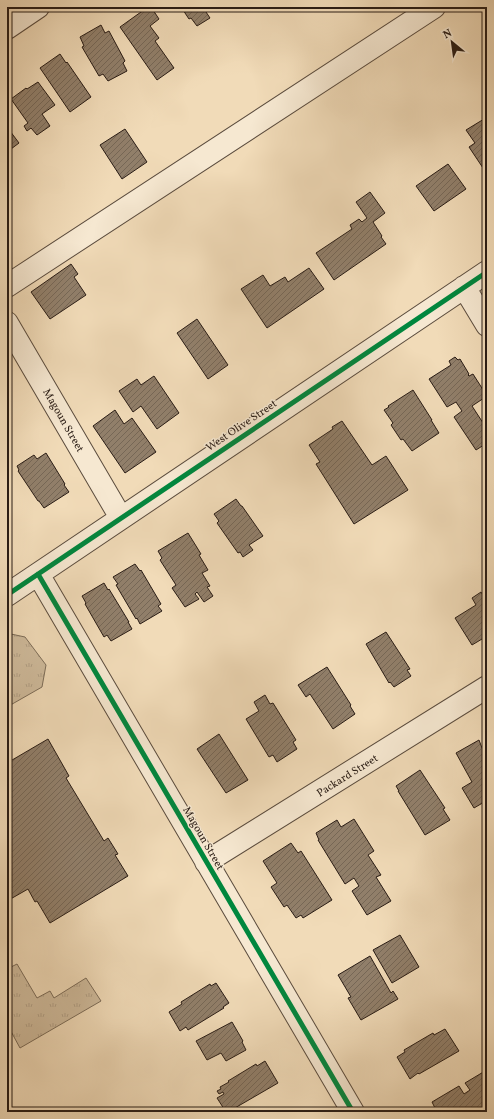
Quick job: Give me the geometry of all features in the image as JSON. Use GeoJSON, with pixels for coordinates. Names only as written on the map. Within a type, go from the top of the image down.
{"type":"FeatureCollection","features":[{"type":"Feature","properties":{"kind":"street"},"geometry":{"type":"LineString","coordinates":[[7,28],[38,7]]}},
{"type":"Feature","properties":{"kind":"street"},"geometry":{"type":"LineString","coordinates":[[7,286],[434,7]]}},
{"type":"Feature","properties":{"kind":"street","name":"West Olive Street"},"geometry":{"type":"LineString","coordinates":[[7,595],[487,272]]}},
{"type":"Feature","properties":{"kind":"street"},"geometry":{"type":"LineString","coordinates":[[464,287],[487,325]]}},
{"type":"Feature","properties":{"kind":"street","name":"Magoun Street"},"geometry":{"type":"LineString","coordinates":[[7,323],[121,518]]}},
{"type":"Feature","properties":{"kind":"street","name":"Magoun Street"},"geometry":{"type":"LineString","coordinates":[[38,574],[353,1112]]}},
{"type":"Feature","properties":{"kind":"street","name":"Packard Street"},"geometry":{"type":"LineString","coordinates":[[206,862],[487,688]]}},
{"type":"Feature","properties":{"kind":"green space"},"geometry":{"type":"Polygon","coordinates":[[[11,634],[25,637],[46,665],[42,687],[7,707],[7,637],[11,634]]]}},
{"type":"Feature","properties":{"kind":"green space"},"geometry":{"type":"Polygon","coordinates":[[[17,964],[37,998],[50,991],[54,998],[86,978],[101,1001],[20,1048],[7,1024],[7,969],[17,964]]]}},
{"type":"Feature","properties":{"kind":"building"},"geometry":{"type":"Polygon","coordinates":[[[148,7],[151,7],[159,19],[150,26],[159,38],[155,41],[174,68],[157,80],[120,27],[148,7]]]}},
{"type":"Feature","properties":{"kind":"building"},"geometry":{"type":"Polygon","coordinates":[[[181,7],[207,7],[204,9],[210,18],[197,26],[191,18],[189,19],[181,7]]]}},
{"type":"Feature","properties":{"kind":"building"},"geometry":{"type":"Polygon","coordinates":[[[101,25],[105,33],[109,31],[125,61],[123,63],[127,71],[108,81],[103,74],[99,76],[82,47],[84,46],[80,37],[101,25]]]}},
{"type":"Feature","properties":{"kind":"building"},"geometry":{"type":"Polygon","coordinates":[[[60,54],[91,97],[70,112],[40,68],[60,54]]]}},
{"type":"Feature","properties":{"kind":"building"},"geometry":{"type":"Polygon","coordinates":[[[38,82],[55,105],[42,114],[50,126],[37,135],[31,128],[27,131],[24,126],[28,123],[11,99],[26,88],[27,89],[38,82]]]}},
{"type":"Feature","properties":{"kind":"building"},"geometry":{"type":"Polygon","coordinates":[[[484,119],[487,124],[487,174],[469,147],[475,143],[466,130],[484,119]]]}},
{"type":"Feature","properties":{"kind":"building"},"geometry":{"type":"Polygon","coordinates":[[[7,127],[19,143],[7,152],[7,127]]]}},
{"type":"Feature","properties":{"kind":"building"},"geometry":{"type":"Polygon","coordinates":[[[125,129],[147,162],[122,179],[100,145],[125,129]]]}},
{"type":"Feature","properties":{"kind":"building"},"geometry":{"type":"Polygon","coordinates":[[[448,164],[466,189],[434,211],[416,186],[448,164]]]}},
{"type":"Feature","properties":{"kind":"building"},"geometry":{"type":"Polygon","coordinates":[[[370,192],[385,213],[373,222],[386,244],[334,280],[316,253],[352,229],[350,225],[359,219],[362,222],[367,218],[356,202],[370,192]]]}},
{"type":"Feature","properties":{"kind":"building"},"geometry":{"type":"Polygon","coordinates":[[[71,264],[78,274],[74,277],[86,295],[50,319],[31,292],[71,264]]]}},
{"type":"Feature","properties":{"kind":"building"},"geometry":{"type":"Polygon","coordinates":[[[309,268],[324,289],[267,328],[241,289],[263,275],[270,286],[285,277],[288,282],[309,268]]]}},
{"type":"Feature","properties":{"kind":"building"},"geometry":{"type":"Polygon","coordinates":[[[197,319],[228,365],[208,379],[177,333],[197,319]]]}},
{"type":"Feature","properties":{"kind":"building"},"geometry":{"type":"Polygon","coordinates":[[[455,357],[458,360],[460,359],[469,376],[473,374],[487,396],[472,406],[487,429],[487,443],[476,450],[454,417],[462,411],[456,402],[447,407],[429,379],[451,365],[449,361],[455,357]]]}},
{"type":"Feature","properties":{"kind":"building"},"geometry":{"type":"Polygon","coordinates":[[[154,376],[179,413],[157,429],[141,406],[133,412],[119,391],[137,379],[141,385],[154,376]]]}},
{"type":"Feature","properties":{"kind":"building"},"geometry":{"type":"Polygon","coordinates":[[[413,390],[439,433],[412,451],[403,439],[401,440],[391,425],[393,423],[384,410],[413,390]]]}},
{"type":"Feature","properties":{"kind":"building"},"geometry":{"type":"Polygon","coordinates":[[[115,410],[124,424],[132,418],[156,452],[125,473],[93,426],[115,410]]]}},
{"type":"Feature","properties":{"kind":"building"},"geometry":{"type":"Polygon","coordinates":[[[342,421],[372,465],[386,456],[408,490],[354,524],[316,464],[320,462],[309,445],[342,421]]]}},
{"type":"Feature","properties":{"kind":"building"},"geometry":{"type":"Polygon","coordinates":[[[46,453],[69,492],[44,508],[18,471],[17,466],[34,455],[37,459],[46,453]]]}},
{"type":"Feature","properties":{"kind":"building"},"geometry":{"type":"Polygon","coordinates":[[[236,499],[263,536],[249,545],[253,550],[243,557],[240,552],[238,553],[217,523],[219,521],[214,514],[236,499]]]}},
{"type":"Feature","properties":{"kind":"building"},"geometry":{"type":"Polygon","coordinates":[[[188,533],[201,554],[199,555],[208,570],[202,573],[210,586],[207,587],[213,596],[204,602],[197,592],[195,594],[199,599],[185,607],[172,588],[176,585],[160,560],[162,558],[158,551],[188,533]]]}},
{"type":"Feature","properties":{"kind":"building"},"geometry":{"type":"Polygon","coordinates":[[[135,564],[140,571],[141,570],[161,604],[158,606],[162,611],[140,624],[116,585],[118,584],[113,577],[135,564]]]}},
{"type":"Feature","properties":{"kind":"building"},"geometry":{"type":"Polygon","coordinates":[[[104,583],[132,629],[111,641],[107,635],[104,637],[82,596],[104,583]]]}},
{"type":"Feature","properties":{"kind":"building"},"geometry":{"type":"Polygon","coordinates":[[[481,592],[485,599],[487,598],[487,636],[472,645],[455,618],[476,605],[472,598],[481,592]]]}},
{"type":"Feature","properties":{"kind":"building"},"geometry":{"type":"Polygon","coordinates":[[[386,632],[410,669],[407,670],[411,676],[394,687],[390,682],[389,683],[366,644],[386,632]]]}},
{"type":"Feature","properties":{"kind":"building"},"geometry":{"type":"Polygon","coordinates":[[[327,667],[355,714],[333,729],[310,694],[306,697],[298,685],[327,667]]]}},
{"type":"Feature","properties":{"kind":"building"},"geometry":{"type":"Polygon","coordinates":[[[265,695],[270,704],[273,703],[296,740],[293,742],[297,749],[277,762],[273,755],[269,757],[246,719],[259,711],[254,702],[265,695]]]}},
{"type":"Feature","properties":{"kind":"building"},"geometry":{"type":"Polygon","coordinates":[[[219,734],[248,780],[226,793],[197,749],[219,734]]]}},
{"type":"Feature","properties":{"kind":"building"},"geometry":{"type":"Polygon","coordinates":[[[48,739],[69,776],[66,778],[104,841],[108,838],[118,854],[115,855],[128,876],[50,923],[28,889],[7,901],[7,763],[48,739]]]}},
{"type":"Feature","properties":{"kind":"building"},"geometry":{"type":"Polygon","coordinates":[[[479,740],[482,748],[484,747],[487,752],[487,803],[486,801],[474,808],[462,788],[472,782],[456,753],[479,740]]]}},
{"type":"Feature","properties":{"kind":"building"},"geometry":{"type":"Polygon","coordinates":[[[420,770],[445,808],[443,809],[450,820],[425,835],[396,786],[420,770]]]}},
{"type":"Feature","properties":{"kind":"building"},"geometry":{"type":"Polygon","coordinates":[[[354,819],[374,851],[368,855],[381,875],[376,877],[391,901],[367,915],[352,891],[359,886],[354,878],[345,884],[318,840],[316,833],[337,820],[341,827],[354,819]]]}},
{"type":"Feature","properties":{"kind":"building"},"geometry":{"type":"Polygon","coordinates":[[[291,843],[298,853],[301,851],[332,900],[303,918],[301,915],[296,918],[287,905],[284,907],[271,887],[277,883],[263,861],[291,843]]]}},
{"type":"Feature","properties":{"kind":"building"},"geometry":{"type":"Polygon","coordinates":[[[400,935],[419,967],[392,983],[373,950],[400,935]]]}},
{"type":"Feature","properties":{"kind":"building"},"geometry":{"type":"Polygon","coordinates":[[[370,956],[391,993],[393,991],[398,999],[361,1020],[348,998],[351,997],[338,975],[370,956]]]}},
{"type":"Feature","properties":{"kind":"building"},"geometry":{"type":"Polygon","coordinates":[[[216,983],[229,1003],[223,1007],[224,1008],[188,1030],[186,1027],[180,1031],[169,1012],[182,1004],[181,1002],[210,984],[211,986],[216,983]]]}},
{"type":"Feature","properties":{"kind":"building"},"geometry":{"type":"Polygon","coordinates":[[[232,1022],[243,1041],[242,1042],[246,1050],[226,1061],[221,1053],[207,1060],[196,1041],[232,1022]]]}},
{"type":"Feature","properties":{"kind":"building"},"geometry":{"type":"Polygon","coordinates":[[[445,1029],[459,1051],[419,1074],[418,1073],[410,1079],[397,1057],[405,1052],[404,1050],[433,1033],[434,1035],[445,1029]]]}},
{"type":"Feature","properties":{"kind":"building"},"geometry":{"type":"Polygon","coordinates":[[[265,1061],[278,1083],[226,1112],[217,1098],[224,1094],[223,1092],[219,1094],[217,1091],[221,1089],[220,1087],[256,1064],[257,1066],[265,1061]]]}},
{"type":"Feature","properties":{"kind":"building"},"geometry":{"type":"Polygon","coordinates":[[[485,1071],[487,1074],[487,1108],[483,1111],[484,1112],[437,1112],[432,1102],[459,1086],[464,1094],[470,1090],[465,1083],[485,1071]]]}},
{"type":"Feature","properties":{"kind":"cycle path"},"geometry":{"type":"LineString","coordinates":[[7,595],[487,272]]}},
{"type":"Feature","properties":{"kind":"cycle path"},"geometry":{"type":"LineString","coordinates":[[38,574],[353,1112]]}}]}
